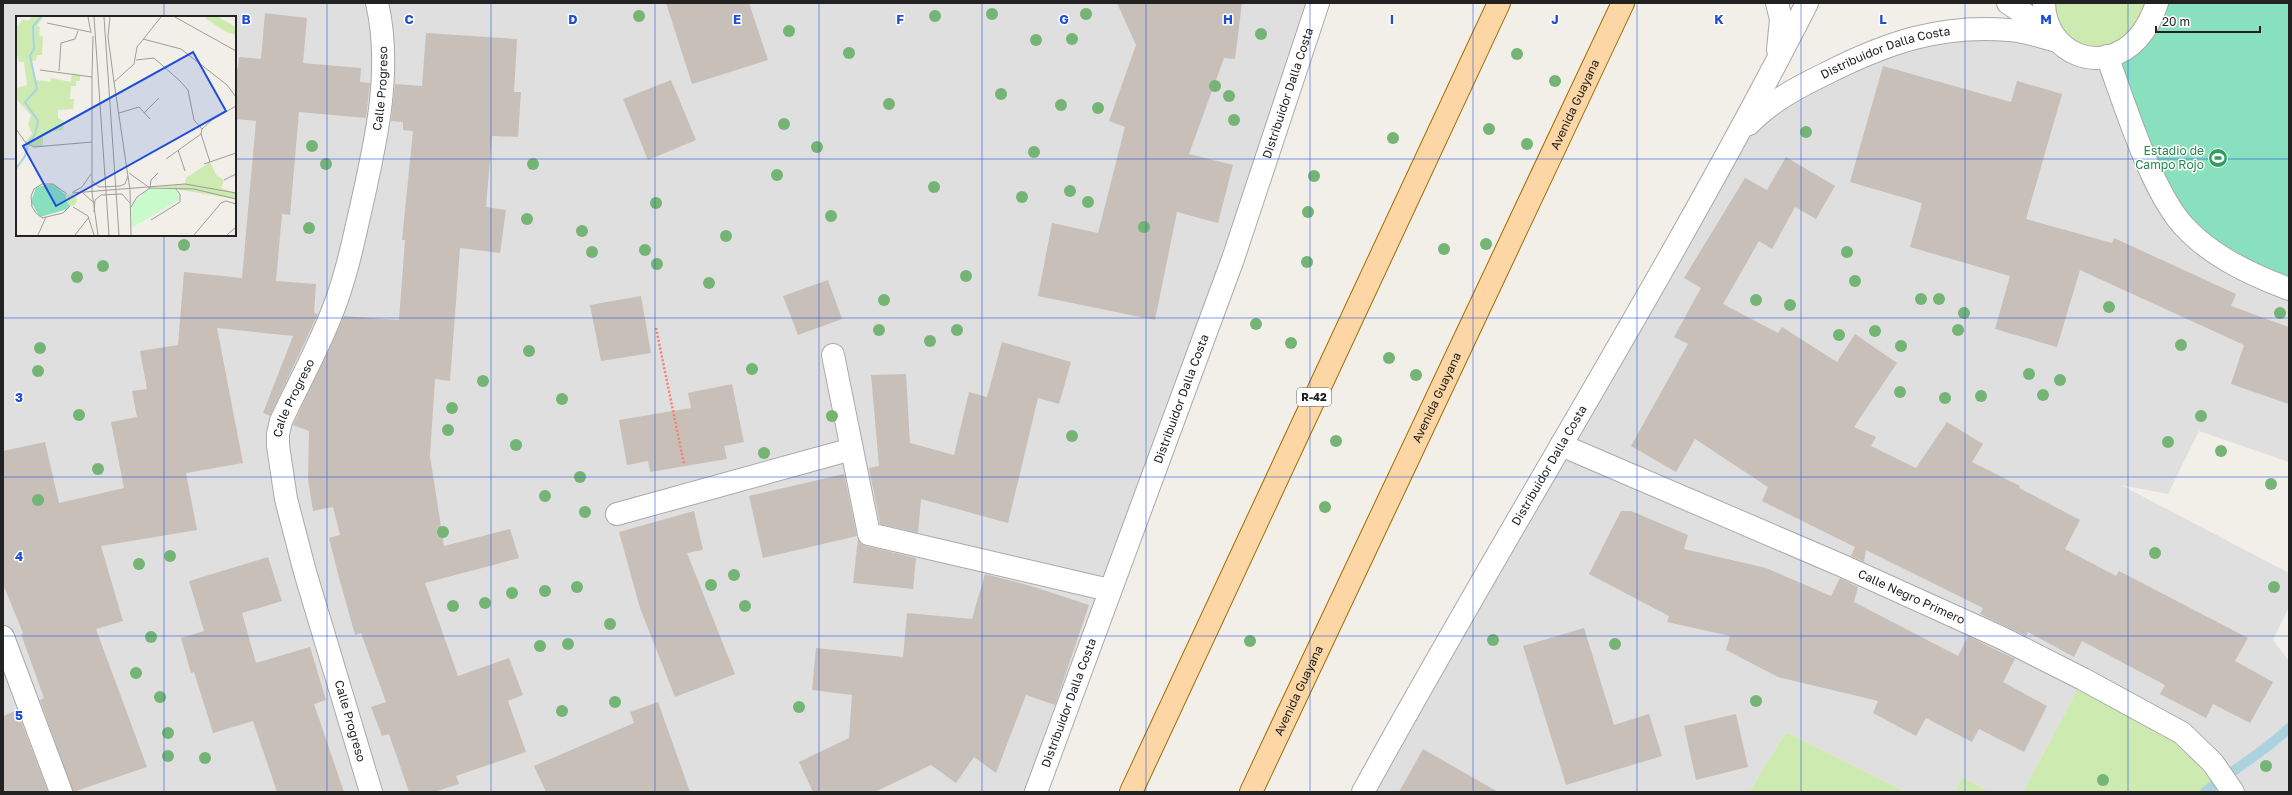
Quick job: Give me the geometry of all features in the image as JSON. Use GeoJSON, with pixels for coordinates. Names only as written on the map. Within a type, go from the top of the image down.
{"type":"FeatureCollection","features":[{"type":"Feature","properties":{"kind":"main road","name":"R-42"},"geometry":{"type":"LineString","coordinates":[[1131,792],[1499,3]]}},
{"type":"Feature","properties":{"kind":"main road","name":"Avenida Guayana"},"geometry":{"type":"LineString","coordinates":[[1251,792],[1620,9]]}},
{"type":"Feature","properties":{"kind":"street","name":"Calle Progreso"},"geometry":{"type":"LineString","coordinates":[[371,792],[305,572],[286,499],[278,434],[282,421],[329,320],[342,284],[372,159],[382,86],[382,23],[377,3]]}},
{"type":"Feature","properties":{"kind":"street","name":"Distribuidor Dalla Costa"},"geometry":{"type":"LineString","coordinates":[[1036,792],[1109,590],[1233,260],[1318,3]]}},
{"type":"Feature","properties":{"kind":"street"},"geometry":{"type":"LineString","coordinates":[[1776,63],[1781,19],[1777,3]]}},
{"type":"Feature","properties":{"kind":"street","name":"Distribuidor Dalla Costa"},"geometry":{"type":"LineString","coordinates":[[1363,792],[1419,690],[1561,445],[1735,138],[1807,3]]}},
{"type":"Feature","properties":{"kind":"street"},"geometry":{"type":"LineString","coordinates":[[2008,3],[2053,35],[2067,50],[2080,56],[2093,58],[2107,56],[2124,49],[2138,39],[2157,3]]}},
{"type":"Feature","properties":{"kind":"street"},"geometry":{"type":"LineString","coordinates":[[2044,3],[2053,35]]}},
{"type":"Feature","properties":{"kind":"street","name":"Distribuidor Dalla Costa"},"geometry":{"type":"LineString","coordinates":[[1735,138],[1771,104],[1813,80],[1856,59],[1916,36],[1952,31],[2010,30],[2053,35]]}},
{"type":"Feature","properties":{"kind":"street"},"geometry":{"type":"LineString","coordinates":[[2107,56],[2158,184],[2177,218],[2199,240],[2224,258],[2255,275],[2289,289]]}},
{"type":"Feature","properties":{"kind":"street"},"geometry":{"type":"LineString","coordinates":[[833,355],[868,534],[1109,590]]}},
{"type":"Feature","properties":{"kind":"street","name":"Calle Negro Primero"},"geometry":{"type":"LineString","coordinates":[[1561,445],[1735,518],[2002,638],[2170,726],[2198,746],[2213,763],[2232,792]]}},
{"type":"Feature","properties":{"kind":"street"},"geometry":{"type":"LineString","coordinates":[[617,514],[852,449]]}},
{"type":"Feature","properties":{"kind":"street"},"geometry":{"type":"LineString","coordinates":[[3,637],[61,792]]}},
{"type":"Feature","properties":{"kind":"path"},"geometry":{"type":"LineString","coordinates":[[656,328],[690,494]]}},
{"type":"Feature","properties":{"kind":"shaded area"},"geometry":{"type":"Polygon","coordinates":[[[3,3],[1325,3],[1041,792],[3,792],[3,3]]]}},
{"type":"Feature","properties":{"kind":"shaded area"},"geometry":{"type":"Polygon","coordinates":[[[2289,3],[2289,462],[2199,431],[2168,494],[2121,485],[2289,573],[2289,607],[2273,640],[2289,661],[2289,792],[2233,792],[2083,679],[2023,792],[1990,792],[1962,777],[1955,792],[1906,792],[1786,732],[1749,792],[1363,792],[1735,138],[1882,48],[2289,3]]]}},
{"type":"Feature","properties":{"kind":"green space"},"geometry":{"type":"Polygon","coordinates":[[[2044,3],[2157,3],[2138,39],[2080,56],[2044,3]]]}},
{"type":"Feature","properties":{"kind":"green space","name":"Estadio de Campo Rojo"},"geometry":{"type":"Polygon","coordinates":[[[2157,3],[2289,3],[2289,289],[2177,218],[2107,56],[2157,3]]]}},
{"type":"Feature","properties":{"kind":"green space"},"geometry":{"type":"Polygon","coordinates":[[[2083,679],[2164,722],[2232,792],[2023,792],[2083,679]]]}},
{"type":"Feature","properties":{"kind":"green space"},"geometry":{"type":"Polygon","coordinates":[[[1786,732],[1906,792],[1749,792],[1786,732]]]}},
{"type":"Feature","properties":{"kind":"green space"},"geometry":{"type":"Polygon","coordinates":[[[1962,777],[1990,792],[1955,792],[1962,777]]]}},
{"type":"Feature","properties":{"kind":"building"},"geometry":{"type":"Polygon","coordinates":[[[666,3],[749,3],[768,60],[692,84],[666,3]]]}},
{"type":"Feature","properties":{"kind":"building"},"geometry":{"type":"Polygon","coordinates":[[[1117,3],[1242,3],[1235,59],[1224,58],[1189,154],[1233,165],[1218,223],[1177,212],[1155,320],[1038,296],[1052,223],[1098,233],[1125,127],[1109,121],[1136,45],[1117,3]]]}},
{"type":"Feature","properties":{"kind":"building"},"geometry":{"type":"Polygon","coordinates":[[[265,13],[307,18],[303,63],[361,68],[360,82],[370,83],[366,118],[299,112],[290,215],[282,214],[276,281],[316,284],[314,313],[318,314],[270,416],[263,413],[293,336],[217,328],[243,463],[186,473],[197,530],[101,546],[123,621],[96,629],[147,767],[73,792],[40,700],[44,698],[21,634],[23,633],[3,584],[3,451],[45,442],[59,503],[124,488],[111,422],[137,417],[132,391],[147,389],[140,351],[178,345],[184,272],[242,278],[256,121],[236,119],[236,67],[238,68],[239,57],[261,59],[265,13]]]}},
{"type":"Feature","properties":{"kind":"building"},"geometry":{"type":"Polygon","coordinates":[[[426,33],[517,39],[514,92],[521,92],[518,137],[492,136],[486,207],[506,210],[500,253],[460,248],[450,381],[435,379],[430,456],[444,546],[510,529],[519,558],[425,583],[458,676],[509,658],[523,695],[508,701],[526,752],[456,776],[459,784],[434,792],[409,792],[389,734],[382,736],[371,707],[386,702],[361,633],[355,635],[338,574],[329,538],[340,535],[333,507],[313,511],[308,479],[309,431],[293,425],[344,316],[399,320],[405,240],[402,240],[413,131],[403,130],[403,122],[391,121],[395,84],[422,86],[426,33]]]}},
{"type":"Feature","properties":{"kind":"building"},"geometry":{"type":"Polygon","coordinates":[[[1883,66],[2011,102],[2017,81],[2062,94],[2026,219],[2112,243],[2114,238],[2236,294],[2231,306],[2289,327],[2289,404],[2231,384],[2244,345],[2080,270],[2057,347],[1995,329],[2010,276],[1910,247],[1922,203],[1850,182],[1883,66]]]}},
{"type":"Feature","properties":{"kind":"building"},"geometry":{"type":"Polygon","coordinates":[[[671,80],[696,140],[648,160],[623,99],[671,80]]]}},
{"type":"Feature","properties":{"kind":"building"},"geometry":{"type":"Polygon","coordinates":[[[1786,157],[1835,186],[1816,219],[1795,207],[1772,249],[1759,241],[1723,304],[1778,333],[1782,327],[1837,362],[1855,334],[1897,363],[1854,427],[1876,437],[1871,446],[1916,468],[1947,422],[1983,444],[1972,462],[2020,486],[2019,488],[2080,520],[2065,549],[2116,576],[2119,571],[2248,638],[2235,661],[2273,682],[2250,723],[2213,704],[2206,718],[2160,694],[2165,685],[2082,641],[2074,657],[2028,632],[2026,636],[1980,614],[1983,608],[1866,550],[1864,562],[1851,556],[1855,547],[1762,501],[1768,487],[1695,439],[1676,472],[1631,446],[1688,344],[1674,337],[1701,288],[1684,278],[1745,178],[1767,190],[1786,157]]]}},
{"type":"Feature","properties":{"kind":"building"},"geometry":{"type":"Polygon","coordinates":[[[828,280],[842,319],[798,335],[783,296],[828,280]]]}},
{"type":"Feature","properties":{"kind":"building"},"geometry":{"type":"Polygon","coordinates":[[[641,296],[651,353],[601,361],[590,305],[641,296]]]}},
{"type":"Feature","properties":{"kind":"building"},"geometry":{"type":"Polygon","coordinates":[[[1002,342],[1071,362],[1059,404],[1038,398],[1008,523],[921,499],[918,533],[880,524],[869,468],[879,466],[871,375],[906,374],[910,443],[954,455],[969,392],[987,397],[1002,342]]]}},
{"type":"Feature","properties":{"kind":"building"},"geometry":{"type":"Polygon","coordinates":[[[732,384],[744,442],[724,446],[727,459],[650,472],[648,461],[627,465],[619,420],[691,408],[688,393],[732,384]]]}},
{"type":"Feature","properties":{"kind":"building"},"geometry":{"type":"Polygon","coordinates":[[[844,474],[857,536],[763,558],[749,496],[844,474]]]}},
{"type":"Feature","properties":{"kind":"building"},"geometry":{"type":"Polygon","coordinates":[[[694,511],[703,550],[687,553],[735,674],[675,697],[640,608],[619,532],[694,511]]]}},
{"type":"Feature","properties":{"kind":"building"},"geometry":{"type":"Polygon","coordinates":[[[1621,511],[1631,511],[1688,535],[1684,549],[1766,568],[1831,596],[1840,578],[1858,587],[1854,602],[1958,656],[1968,636],[2015,659],[2003,682],[2047,706],[2024,752],[1979,729],[1972,742],[1926,718],[1916,736],[1873,713],[1878,701],[1778,677],[1726,650],[1730,636],[1667,622],[1669,616],[1589,574],[1621,511]]]}},
{"type":"Feature","properties":{"kind":"building"},"geometry":{"type":"Polygon","coordinates":[[[858,538],[866,546],[916,558],[913,589],[853,583],[858,538]]]}},
{"type":"Feature","properties":{"kind":"building"},"geometry":{"type":"Polygon","coordinates":[[[268,557],[282,601],[242,613],[256,663],[310,647],[326,700],[314,704],[344,792],[277,792],[253,721],[213,733],[194,672],[191,673],[181,638],[204,631],[189,581],[268,557]]]}},
{"type":"Feature","properties":{"kind":"building"},"geometry":{"type":"Polygon","coordinates":[[[985,574],[1031,586],[1089,605],[1055,705],[1026,695],[996,773],[974,757],[956,783],[931,765],[875,792],[813,792],[799,762],[849,738],[852,695],[812,690],[816,648],[903,657],[907,613],[972,619],[985,574]]]}},
{"type":"Feature","properties":{"kind":"building"},"geometry":{"type":"Polygon","coordinates":[[[1584,628],[1614,725],[1649,714],[1662,756],[1566,785],[1523,646],[1584,628]]]}},
{"type":"Feature","properties":{"kind":"building"},"geometry":{"type":"Polygon","coordinates":[[[658,702],[690,792],[546,792],[534,766],[634,723],[630,712],[658,702]]]}},
{"type":"Feature","properties":{"kind":"building"},"geometry":{"type":"Polygon","coordinates":[[[17,710],[48,792],[3,792],[3,716],[17,710]]]}},
{"type":"Feature","properties":{"kind":"building"},"geometry":{"type":"Polygon","coordinates":[[[1736,714],[1748,767],[1696,780],[1684,726],[1736,714]]]}},
{"type":"Feature","properties":{"kind":"building"},"geometry":{"type":"Polygon","coordinates":[[[1423,749],[1498,792],[1399,792],[1423,749]]]}},
{"type":"Feature","properties":{"kind":"waterway"},"geometry":{"type":"LineString","coordinates":[[2205,792],[2258,754],[2289,728]]}},
{"type":"Feature","properties":{"kind":"place","name":"Estadio de Campo Rojo"},"geometry":{"type":"Point","coordinates":[2218,158]}}]}
